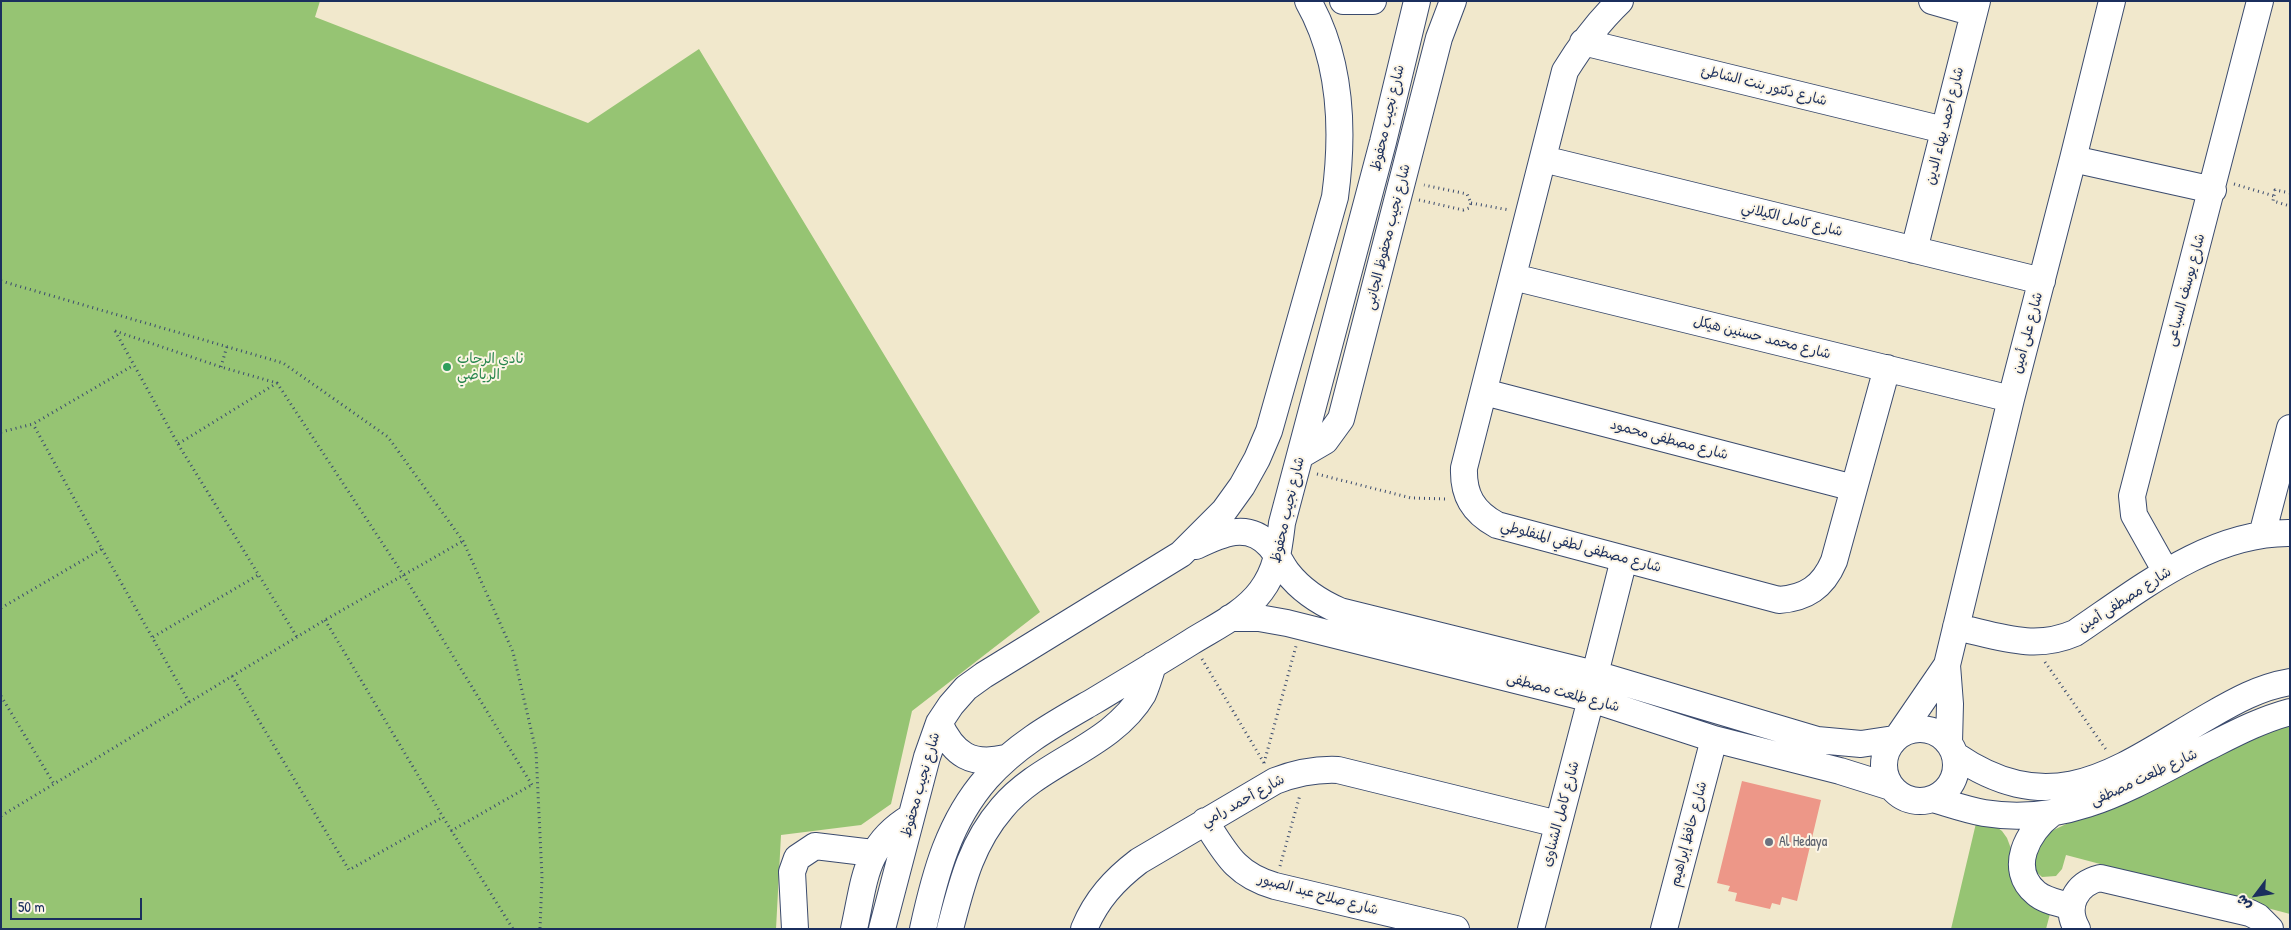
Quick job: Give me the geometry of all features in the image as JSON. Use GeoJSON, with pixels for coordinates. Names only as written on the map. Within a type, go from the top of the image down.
{"type":"FeatureCollection","features":[{"type":"Feature","properties":{"kind":"street","name":"شارع نجيب محفوظ"},"geometry":{"type":"LineString","coordinates":[[882,929],[927,757],[939,724],[951,705],[966,688],[984,674],[1181,554],[1224,511],[1242,486],[1257,459],[1269,431],[1335,197],[1340,149],[1340,119],[1335,80],[1326,43],[1308,1]]}},
{"type":"Feature","properties":{"kind":"street"},"geometry":{"type":"LineString","coordinates":[[1343,1],[1373,1]]}},
{"type":"Feature","properties":{"kind":"street","name":"شارع نجيب محفوظ"},"geometry":{"type":"LineString","coordinates":[[922,929],[943,850],[955,825],[969,801],[1006,758],[1041,732],[1230,618],[1261,592],[1271,576],[1278,559],[1282,523],[1383,142],[1417,1]]}},
{"type":"Feature","properties":{"kind":"street","name":"شارع نجيب محفوظ الجانبى"},"geometry":{"type":"LineString","coordinates":[[1299,462],[1325,441],[1341,419],[1439,38],[1452,1]]}},
{"type":"Feature","properties":{"kind":"street","name":"شارع مصطفى لطفي المنفلوطي"},"geometry":{"type":"LineString","coordinates":[[1620,1],[1603,17],[1583,42],[1566,71],[1464,468],[1463,482],[1467,496],[1474,509],[1484,518],[1497,525],[1778,600],[1793,599],[1813,590],[1828,574],[1834,561],[1886,368]]}},
{"type":"Feature","properties":{"kind":"street"},"geometry":{"type":"LineString","coordinates":[[1932,1],[1976,7]]}},
{"type":"Feature","properties":{"kind":"street","name":"شارع على أمين"},"geometry":{"type":"LineString","coordinates":[[1952,749],[1947,665],[2011,399],[2074,159],[2112,1]]}},
{"type":"Feature","properties":{"kind":"street","name":"شارع يوسف السباعى"},"geometry":{"type":"LineString","coordinates":[[2166,572],[2138,524],[2132,506],[2132,496],[2260,1]]}},
{"type":"Feature","properties":{"kind":"street","name":"شارع أحمد بهاء الدين"},"geometry":{"type":"LineString","coordinates":[[1914,250],[1976,7]]}},
{"type":"Feature","properties":{"kind":"street","name":"شارع دكتور بنت الشاطئ"},"geometry":{"type":"LineString","coordinates":[[1583,42],[1944,130]]}},
{"type":"Feature","properties":{"kind":"street","name":"شارع كامل الكيلاني"},"geometry":{"type":"LineString","coordinates":[[1543,159],[2042,281]]}},
{"type":"Feature","properties":{"kind":"street"},"geometry":{"type":"LineString","coordinates":[[2074,159],[2214,184]]}},
{"type":"Feature","properties":{"kind":"street","name":"شارع محمد حسنين هيكل"},"geometry":{"type":"LineString","coordinates":[[1513,277],[2011,399]]}},
{"type":"Feature","properties":{"kind":"street","name":"شارع مصطفى محمود"},"geometry":{"type":"LineString","coordinates":[[1484,392],[1854,488]]}},
{"type":"Feature","properties":{"kind":"street"},"geometry":{"type":"LineString","coordinates":[[2262,535],[2290,428]]}},
{"type":"Feature","properties":{"kind":"street","name":"شارع طلعت مصطفى"},"geometry":{"type":"LineString","coordinates":[[1181,554],[1217,536],[1228,532],[1241,531],[1263,539],[1272,548],[1278,559],[1299,585],[1325,604],[1340,611],[1593,686],[1714,739],[1892,787]]}},
{"type":"Feature","properties":{"kind":"street","name":"شارع مصطفى أمين"},"geometry":{"type":"LineString","coordinates":[[1956,627],[2032,642],[2061,639],[2075,633],[2166,572],[2217,548],[2262,535],[2290,533]]}},
{"type":"Feature","properties":{"kind":"street","name":"شارع كامل الشناوى"},"geometry":{"type":"LineString","coordinates":[[1531,929],[1624,559]]}},
{"type":"Feature","properties":{"kind":"street","name":"شارع طلعت مصطفى"},"geometry":{"type":"LineString","coordinates":[[1230,618],[1259,618],[1593,686],[1817,740],[1861,744],[1897,737]]}},
{"type":"Feature","properties":{"kind":"street"},"geometry":{"type":"LineString","coordinates":[[950,929],[968,864],[982,834],[1003,806],[1028,784],[1104,735],[1126,716],[1143,693],[1153,665]]}},
{"type":"Feature","properties":{"kind":"street","name":"شارع على أمين"},"geometry":{"type":"LineString","coordinates":[[1897,737],[1947,665]]}},
{"type":"Feature","properties":{"kind":"street","name":"شارع طلعت مصطفى"},"geometry":{"type":"LineString","coordinates":[[1952,749],[1977,770],[1999,780],[2023,786],[2046,788],[2070,785],[2118,768],[2240,698],[2272,686],[2290,682]]}},
{"type":"Feature","properties":{"kind":"street","name":"شارع طلعت مصطفى"},"geometry":{"type":"LineString","coordinates":[[1933,799],[1968,810],[1999,815],[2051,814],[2072,810],[2113,796],[2255,723],[2290,712]]}},
{"type":"Feature","properties":{"kind":"street"},"geometry":{"type":"LineString","coordinates":[[939,724],[946,740],[958,752],[973,760],[990,762],[1006,758]]}},
{"type":"Feature","properties":{"kind":"street"},"geometry":{"type":"LineString","coordinates":[[1920,728],[1931,730],[1952,749],[1956,768],[1952,781],[1944,792],[1933,799],[1922,801],[1910,800],[1900,795],[1892,787],[1884,768],[1884,757],[1897,737],[1909,730],[1920,728]]}},
{"type":"Feature","properties":{"kind":"street","name":"شارع حافظ إبراهيم"},"geometry":{"type":"LineString","coordinates":[[1672,927],[1714,739]]}},
{"type":"Feature","properties":{"kind":"street","name":"شارع أحمد رامي"},"geometry":{"type":"LineString","coordinates":[[1084,929],[1090,914],[1103,894],[1119,876],[1139,861],[1206,822],[1269,772],[1338,770],[1558,824]]}},
{"type":"Feature","properties":{"kind":"street"},"geometry":{"type":"LineString","coordinates":[[2022,857],[2032,832],[2051,814]]}},
{"type":"Feature","properties":{"kind":"street"},"geometry":{"type":"LineString","coordinates":[[1999,815],[2014,834],[2022,857],[2023,873],[2034,892],[2074,918],[2076,893],[2086,883],[2100,878],[2250,913],[2258,917],[2270,929]]}},
{"type":"Feature","properties":{"kind":"street"},"geometry":{"type":"LineString","coordinates":[[854,929],[868,863],[873,853],[883,838],[896,826],[911,817]]}},
{"type":"Feature","properties":{"kind":"street","name":"شارع صلاح عبد الصبور"},"geometry":{"type":"LineString","coordinates":[[1206,822],[1229,860],[1237,868],[1255,879],[1275,886],[1456,929]]}},
{"type":"Feature","properties":{"kind":"street"},"geometry":{"type":"LineString","coordinates":[[795,929],[792,872],[797,858],[815,846],[873,853]]}},
{"type":"Feature","properties":{"kind":"path"},"geometry":{"type":"LineString","coordinates":[[2214,184],[2274,196]]}},
{"type":"Feature","properties":{"kind":"path"},"geometry":{"type":"LineString","coordinates":[[1401,188],[1463,210],[1469,208],[1472,203]]}},
{"type":"Feature","properties":{"kind":"path"},"geometry":{"type":"LineString","coordinates":[[1401,188],[1467,194],[1472,203]]}},
{"type":"Feature","properties":{"kind":"path"},"geometry":{"type":"LineString","coordinates":[[2290,193],[2275,190],[2273,202],[2290,206]]}},
{"type":"Feature","properties":{"kind":"path"},"geometry":{"type":"LineString","coordinates":[[1472,203],[1529,213]]}},
{"type":"Feature","properties":{"kind":"path"},"geometry":{"type":"LineString","coordinates":[[1,281],[283,362],[388,437],[464,541],[513,652],[536,750],[542,877],[540,929]]}},
{"type":"Feature","properties":{"kind":"path"},"geometry":{"type":"LineString","coordinates":[[297,637],[260,574],[178,444],[115,331],[221,367],[277,383],[404,576],[532,785]]}},
{"type":"Feature","properties":{"kind":"path"},"geometry":{"type":"LineString","coordinates":[[221,367],[227,346]]}},
{"type":"Feature","properties":{"kind":"path"},"geometry":{"type":"LineString","coordinates":[[1,432],[33,424],[134,365]]}},
{"type":"Feature","properties":{"kind":"path"},"geometry":{"type":"LineString","coordinates":[[178,444],[277,383]]}},
{"type":"Feature","properties":{"kind":"path"},"geometry":{"type":"LineString","coordinates":[[33,424],[189,702]]}},
{"type":"Feature","properties":{"kind":"path"},"geometry":{"type":"LineString","coordinates":[[1299,462],[1411,498],[1439,500],[1467,496]]}},
{"type":"Feature","properties":{"kind":"path"},"geometry":{"type":"LineString","coordinates":[[1,816],[325,620],[464,541]]}},
{"type":"Feature","properties":{"kind":"path"},"geometry":{"type":"LineString","coordinates":[[1,608],[102,549]]}},
{"type":"Feature","properties":{"kind":"path"},"geometry":{"type":"LineString","coordinates":[[153,637],[260,574]]}},
{"type":"Feature","properties":{"kind":"path"},"geometry":{"type":"LineString","coordinates":[[325,620],[451,831],[513,929]]}},
{"type":"Feature","properties":{"kind":"path"},"geometry":{"type":"LineString","coordinates":[[1269,772],[1301,627]]}},
{"type":"Feature","properties":{"kind":"path"},"geometry":{"type":"LineString","coordinates":[[1191,642],[1269,772]]}},
{"type":"Feature","properties":{"kind":"path"},"geometry":{"type":"LineString","coordinates":[[2032,642],[2118,768]]}},
{"type":"Feature","properties":{"kind":"path"},"geometry":{"type":"LineString","coordinates":[[232,676],[349,870],[443,817]]}},
{"type":"Feature","properties":{"kind":"path"},"geometry":{"type":"LineString","coordinates":[[1,696],[54,784]]}},
{"type":"Feature","properties":{"kind":"path"},"geometry":{"type":"LineString","coordinates":[[1275,886],[1306,772]]}},
{"type":"Feature","properties":{"kind":"path"},"geometry":{"type":"LineString","coordinates":[[451,831],[538,782]]}},
{"type":"Feature","properties":{"kind":"green space","name":"نادي الرحاب الرياضي"},"geometry":{"type":"Polygon","coordinates":[[[1,1],[320,1],[315,17],[588,123],[699,49],[1040,612],[912,711],[891,804],[861,825],[781,835],[776,929],[1,929],[1,1]]]}},
{"type":"Feature","properties":{"kind":"green space"},"geometry":{"type":"Polygon","coordinates":[[[2290,724],[2290,914],[2066,855],[2062,869],[2056,876],[2042,877],[2034,870],[2033,848],[2043,835],[2254,735],[2290,724]]]}},
{"type":"Feature","properties":{"kind":"green space"},"geometry":{"type":"Polygon","coordinates":[[[1977,819],[1994,825],[2007,838],[2013,854],[2051,910],[2046,929],[1951,929],[1977,819]]]}},
{"type":"Feature","properties":{"kind":"building","name":"Al Hedaya"},"geometry":{"type":"Polygon","coordinates":[[[1742,781],[1821,800],[1797,901],[1782,897],[1780,905],[1772,903],[1770,909],[1735,901],[1737,893],[1728,891],[1730,886],[1717,883],[1742,781]]]}},
{"type":"Feature","properties":{"kind":"place","name":"نادي الرحاب الرياضي"},"geometry":{"type":"Point","coordinates":[447,367]}},
{"type":"Feature","properties":{"kind":"place","name":"Al Hedaya"},"geometry":{"type":"Point","coordinates":[1769,842]}}]}
